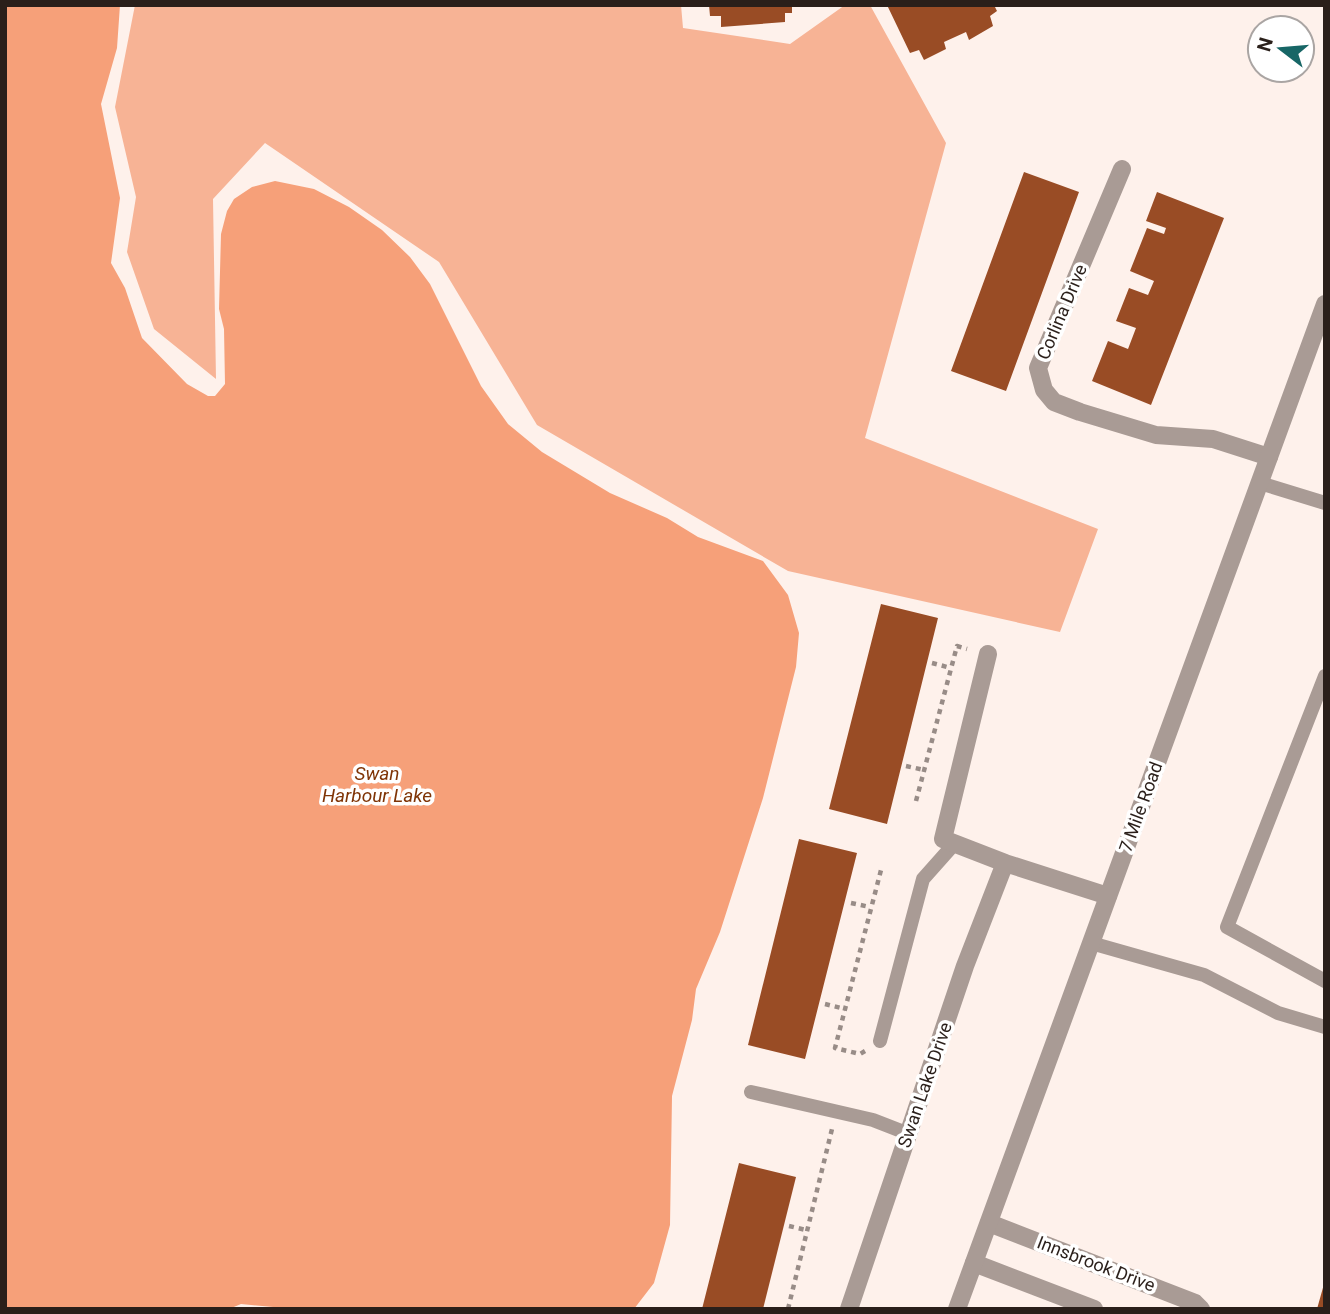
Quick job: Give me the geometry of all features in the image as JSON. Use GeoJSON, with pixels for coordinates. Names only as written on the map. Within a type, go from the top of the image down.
{"type":"FeatureCollection","features":[{"type":"Feature","properties":{"kind":"street","name":"Corlina Drive"},"geometry":{"type":"LineString","coordinates":[[1122,169],[1038,368],[1044,390],[1054,402],[1156,435],[1213,439],[1269,457]]}},
{"type":"Feature","properties":{"kind":"street","name":"7 Mile Road"},"geometry":{"type":"LineString","coordinates":[[957,1309],[1325,304]]}},
{"type":"Feature","properties":{"kind":"street"},"geometry":{"type":"LineString","coordinates":[[988,654],[943,839],[1004,863],[1108,896]]}},
{"type":"Feature","properties":{"kind":"street","name":"Swan Lake Drive"},"geometry":{"type":"LineString","coordinates":[[849,1309],[965,966],[1004,863]]}},
{"type":"Feature","properties":{"kind":"street","name":"Innsbrook Drive"},"geometry":{"type":"LineString","coordinates":[[989,1223],[1195,1303],[1201,1309]]}},
{"type":"Feature","properties":{"kind":"street"},"geometry":{"type":"LineString","coordinates":[[974,1263],[1094,1309]]}},
{"type":"Feature","properties":{"kind":"lane"},"geometry":{"type":"LineString","coordinates":[[1259,483],[1325,503]]}},
{"type":"Feature","properties":{"kind":"lane"},"geometry":{"type":"LineString","coordinates":[[1325,676],[1227,927],[1325,981]]}},
{"type":"Feature","properties":{"kind":"lane"},"geometry":{"type":"LineString","coordinates":[[880,1041],[923,878],[955,844]]}},
{"type":"Feature","properties":{"kind":"lane"},"geometry":{"type":"LineString","coordinates":[[1091,943],[1204,975],[1278,1013],[1325,1027]]}},
{"type":"Feature","properties":{"kind":"lane"},"geometry":{"type":"LineString","coordinates":[[751,1092],[837,1112],[909,1134]]}},
{"type":"Feature","properties":{"kind":"path"},"geometry":{"type":"LineString","coordinates":[[916,801],[957,646],[988,654]]}},
{"type":"Feature","properties":{"kind":"path"},"geometry":{"type":"LineString","coordinates":[[932,663],[951,668]]}},
{"type":"Feature","properties":{"kind":"path"},"geometry":{"type":"LineString","coordinates":[[906,765],[924,770]]}},
{"type":"Feature","properties":{"kind":"path"},"geometry":{"type":"LineString","coordinates":[[880,1041],[860,1054],[835,1048],[881,870]]}},
{"type":"Feature","properties":{"kind":"path"},"geometry":{"type":"LineString","coordinates":[[851,903],[870,907]]}},
{"type":"Feature","properties":{"kind":"path"},"geometry":{"type":"LineString","coordinates":[[825,1004],[845,1009]]}},
{"type":"Feature","properties":{"kind":"path"},"geometry":{"type":"LineString","coordinates":[[788,1309],[837,1112]]}},
{"type":"Feature","properties":{"kind":"path"},"geometry":{"type":"LineString","coordinates":[[789,1226],[806,1230]]}},
{"type":"Feature","properties":{"kind":"shaded area"},"geometry":{"type":"Polygon","coordinates":[[[135,5],[681,5],[683,28],[790,44],[845,5],[870,5],[946,143],[865,438],[1098,529],[1060,632],[788,571],[537,425],[439,262],[265,143],[213,199],[216,379],[154,329],[127,252],[136,197],[115,107],[135,5]]]}},
{"type":"Feature","properties":{"kind":"water","name":"Swan Harbour Lake"},"geometry":{"type":"Polygon","coordinates":[[[5,5],[120,5],[117,48],[101,104],[120,198],[111,263],[125,288],[142,338],[187,384],[208,396],[215,396],[225,384],[224,329],[219,309],[221,234],[227,211],[234,199],[252,187],[275,181],[314,189],[349,207],[382,230],[410,257],[430,284],[481,386],[508,424],[542,452],[610,493],[667,518],[698,537],[763,561],[788,595],[799,633],[796,667],[763,798],[720,932],[696,989],[692,1020],[672,1096],[670,1225],[654,1283],[634,1309],[295,1309],[241,1304],[229,1309],[5,1309],[5,5]]]}},
{"type":"Feature","properties":{"kind":"building"},"geometry":{"type":"Polygon","coordinates":[[[709,5],[792,5],[792,13],[785,13],[785,22],[721,27],[721,16],[710,16],[709,5]]]}},
{"type":"Feature","properties":{"kind":"building"},"geometry":{"type":"Polygon","coordinates":[[[887,5],[994,5],[997,11],[990,16],[993,26],[969,40],[966,32],[944,42],[946,49],[924,60],[919,50],[910,53],[887,5]]]}},
{"type":"Feature","properties":{"kind":"building"},"geometry":{"type":"Polygon","coordinates":[[[1024,172],[1079,192],[1006,391],[951,371],[1024,172]]]}},
{"type":"Feature","properties":{"kind":"building"},"geometry":{"type":"Polygon","coordinates":[[[1157,192],[1224,218],[1151,405],[1092,381],[1108,341],[1128,349],[1136,328],[1116,321],[1129,288],[1148,295],[1154,281],[1130,271],[1147,228],[1164,234],[1166,228],[1146,221],[1157,192]]]}},
{"type":"Feature","properties":{"kind":"building"},"geometry":{"type":"Polygon","coordinates":[[[881,604],[938,618],[887,824],[829,809],[881,604]]]}},
{"type":"Feature","properties":{"kind":"building"},"geometry":{"type":"Polygon","coordinates":[[[799,839],[857,853],[805,1059],[748,1045],[799,839]]]}},
{"type":"Feature","properties":{"kind":"building"},"geometry":{"type":"Polygon","coordinates":[[[739,1163],[796,1177],[763,1309],[702,1309],[739,1163]]]}},
{"type":"Feature","properties":{"kind":"building"},"geometry":{"type":"Polygon","coordinates":[[[1324,1284],[1325,1309],[1317,1309],[1324,1284]]]}}]}
